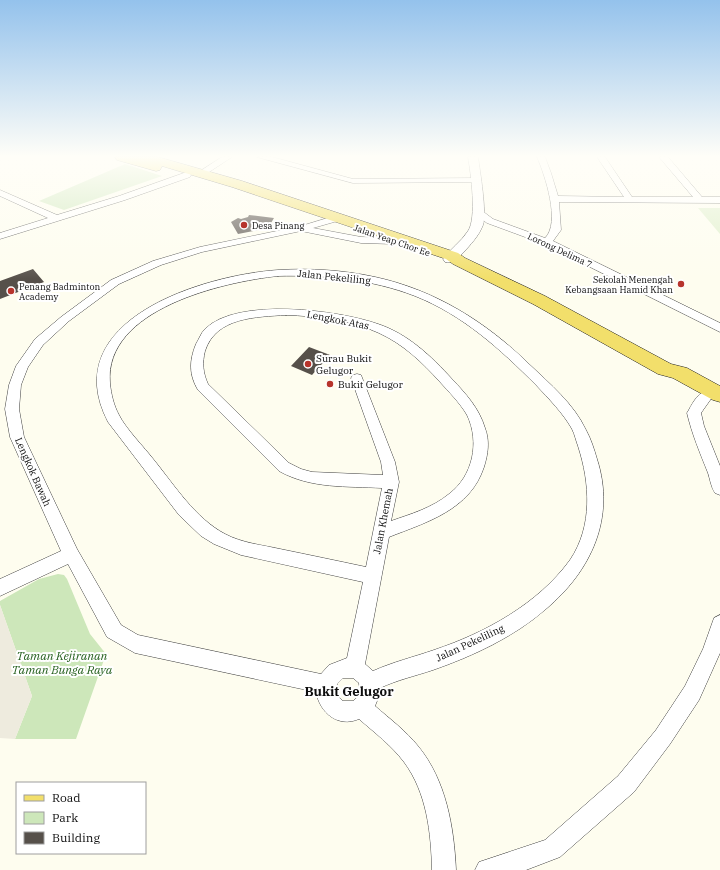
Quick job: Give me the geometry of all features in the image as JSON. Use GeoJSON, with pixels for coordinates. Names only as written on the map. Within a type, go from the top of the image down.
{"type":"FeatureCollection","features":[{"type":"Feature","properties":{"kind":"main road","name":"Jalan Yeap Chor Ee"},"geometry":{"type":"LineString","coordinates":[[265,198],[335,219],[454,259],[539,300],[665,369],[676,378],[715,398]]}},
{"type":"Feature","properties":{"kind":"main road","name":"Jalan Yeap Chor Ee"},"geometry":{"type":"LineString","coordinates":[[335,219],[394,241],[454,259]]}},
{"type":"Feature","properties":{"kind":"street"},"geometry":{"type":"LineString","coordinates":[[10,198],[56,218]]}},
{"type":"Feature","properties":{"kind":"street"},"geometry":{"type":"LineString","coordinates":[[0,236],[123,198]]}},
{"type":"Feature","properties":{"kind":"street"},"geometry":{"type":"LineString","coordinates":[[454,259],[475,230],[478,218],[477,198]]}},
{"type":"Feature","properties":{"kind":"street"},"geometry":{"type":"LineString","coordinates":[[547,242],[554,236],[556,230],[553,199],[720,200]]}},
{"type":"Feature","properties":{"kind":"street","name":"Lorong Delima 7"},"geometry":{"type":"LineString","coordinates":[[478,218],[508,227],[547,242],[720,328]]}},
{"type":"Feature","properties":{"kind":"street","name":"Lengkok Bawah"},"geometry":{"type":"LineString","coordinates":[[327,685],[135,644],[114,631],[71,554],[16,437],[12,409],[15,385],[22,366],[39,342],[65,319],[115,282],[158,263],[200,250],[304,228],[335,219]]}},
{"type":"Feature","properties":{"kind":"street"},"geometry":{"type":"LineString","coordinates":[[304,228],[360,240],[394,241]]}},
{"type":"Feature","properties":{"kind":"street","name":"Jalan Pekeliling"},"geometry":{"type":"LineString","coordinates":[[368,684],[380,677],[436,659],[491,635],[509,625],[547,597],[568,577],[584,552],[594,522],[597,488],[591,460],[579,428],[556,398],[509,351],[470,321],[428,298],[402,288],[372,280],[342,276],[294,273],[260,275],[220,282],[197,289],[157,308],[139,318],[124,332],[114,343],[108,353],[102,377],[103,390],[107,403],[113,418],[185,510],[207,531],[220,539],[241,548],[372,576]]}},
{"type":"Feature","properties":{"kind":"street","name":"Lengkok Atas"},"geometry":{"type":"LineString","coordinates":[[382,532],[441,508],[454,500],[468,484],[477,470],[481,434],[476,420],[465,402],[415,349],[397,337],[381,329],[308,313],[285,312],[243,316],[222,322],[210,330],[203,342],[197,360],[196,374],[203,387],[284,467],[312,478],[391,482]]}},
{"type":"Feature","properties":{"kind":"street","name":"Jalan Khemah"},"geometry":{"type":"LineString","coordinates":[[355,668],[391,482],[388,462],[357,378]]}},
{"type":"Feature","properties":{"kind":"street"},"geometry":{"type":"LineString","coordinates":[[715,398],[698,405],[694,413],[697,426],[717,477],[720,489]]}},
{"type":"Feature","properties":{"kind":"street"},"geometry":{"type":"LineString","coordinates":[[0,588],[71,554]]}},
{"type":"Feature","properties":{"kind":"street"},"geometry":{"type":"LineString","coordinates":[[486,870],[498,868],[552,849],[626,784],[663,737],[692,693],[711,652],[720,624]]}},
{"type":"Feature","properties":{"kind":"street"},"geometry":{"type":"LineString","coordinates":[[341,668],[355,668],[366,677],[368,684],[368,697],[361,708],[348,713],[336,710],[331,705],[328,698],[327,685],[330,678],[341,668]]}},
{"type":"Feature","properties":{"kind":"street"},"geometry":{"type":"LineString","coordinates":[[361,708],[402,745],[415,760],[428,783],[437,810],[443,844],[444,870]]}},
{"type":"Feature","properties":{"kind":"green space"},"geometry":{"type":"Polygon","coordinates":[[[47,198],[100,198],[64,210],[39,201],[47,198]]]}},
{"type":"Feature","properties":{"kind":"green space"},"geometry":{"type":"Polygon","coordinates":[[[698,208],[720,208],[720,234],[698,208]]]}},
{"type":"Feature","properties":{"kind":"green space","name":"Taman Kejiranan Taman Bunga Raya"},"geometry":{"type":"Polygon","coordinates":[[[58,574],[64,575],[67,579],[90,634],[106,654],[76,739],[15,739],[32,696],[0,605],[0,601],[39,579],[58,574]]]}},
{"type":"Feature","properties":{"kind":"shaded area"},"geometry":{"type":"Polygon","coordinates":[[[0,605],[32,696],[15,739],[0,738],[0,605]]]}},
{"type":"Feature","properties":{"kind":"building","name":"Desa Pinang"},"geometry":{"type":"Polygon","coordinates":[[[249,215],[274,218],[268,228],[238,234],[231,222],[238,218],[241,219],[248,217],[249,215]]]}},
{"type":"Feature","properties":{"kind":"building","name":"Penang Badminton Academy"},"geometry":{"type":"Polygon","coordinates":[[[33,269],[44,282],[0,299],[0,281],[33,269]]]}},
{"type":"Feature","properties":{"kind":"building","name":"Surau Bukit Gelugor"},"geometry":{"type":"Polygon","coordinates":[[[309,347],[330,355],[312,375],[291,366],[309,347]]]}},
{"type":"Feature","properties":{"kind":"place","name":"Desa Pinang"},"geometry":{"type":"Point","coordinates":[244,225]}},
{"type":"Feature","properties":{"kind":"place","name":"Sekolah Menengah Kebangsaan Hamid Khan"},"geometry":{"type":"Point","coordinates":[681,284]}},
{"type":"Feature","properties":{"kind":"place","name":"Penang Badminton Academy"},"geometry":{"type":"Point","coordinates":[11,291]}},
{"type":"Feature","properties":{"kind":"place","name":"Surau Bukit Gelugor"},"geometry":{"type":"Point","coordinates":[308,364]}},
{"type":"Feature","properties":{"kind":"place","name":"Bukit Gelugor"},"geometry":{"type":"Point","coordinates":[330,384]}},
{"type":"Feature","properties":{"kind":"district","name":"Bukit Gelugor"},"geometry":{"type":"Point","coordinates":[349,691]}}]}
